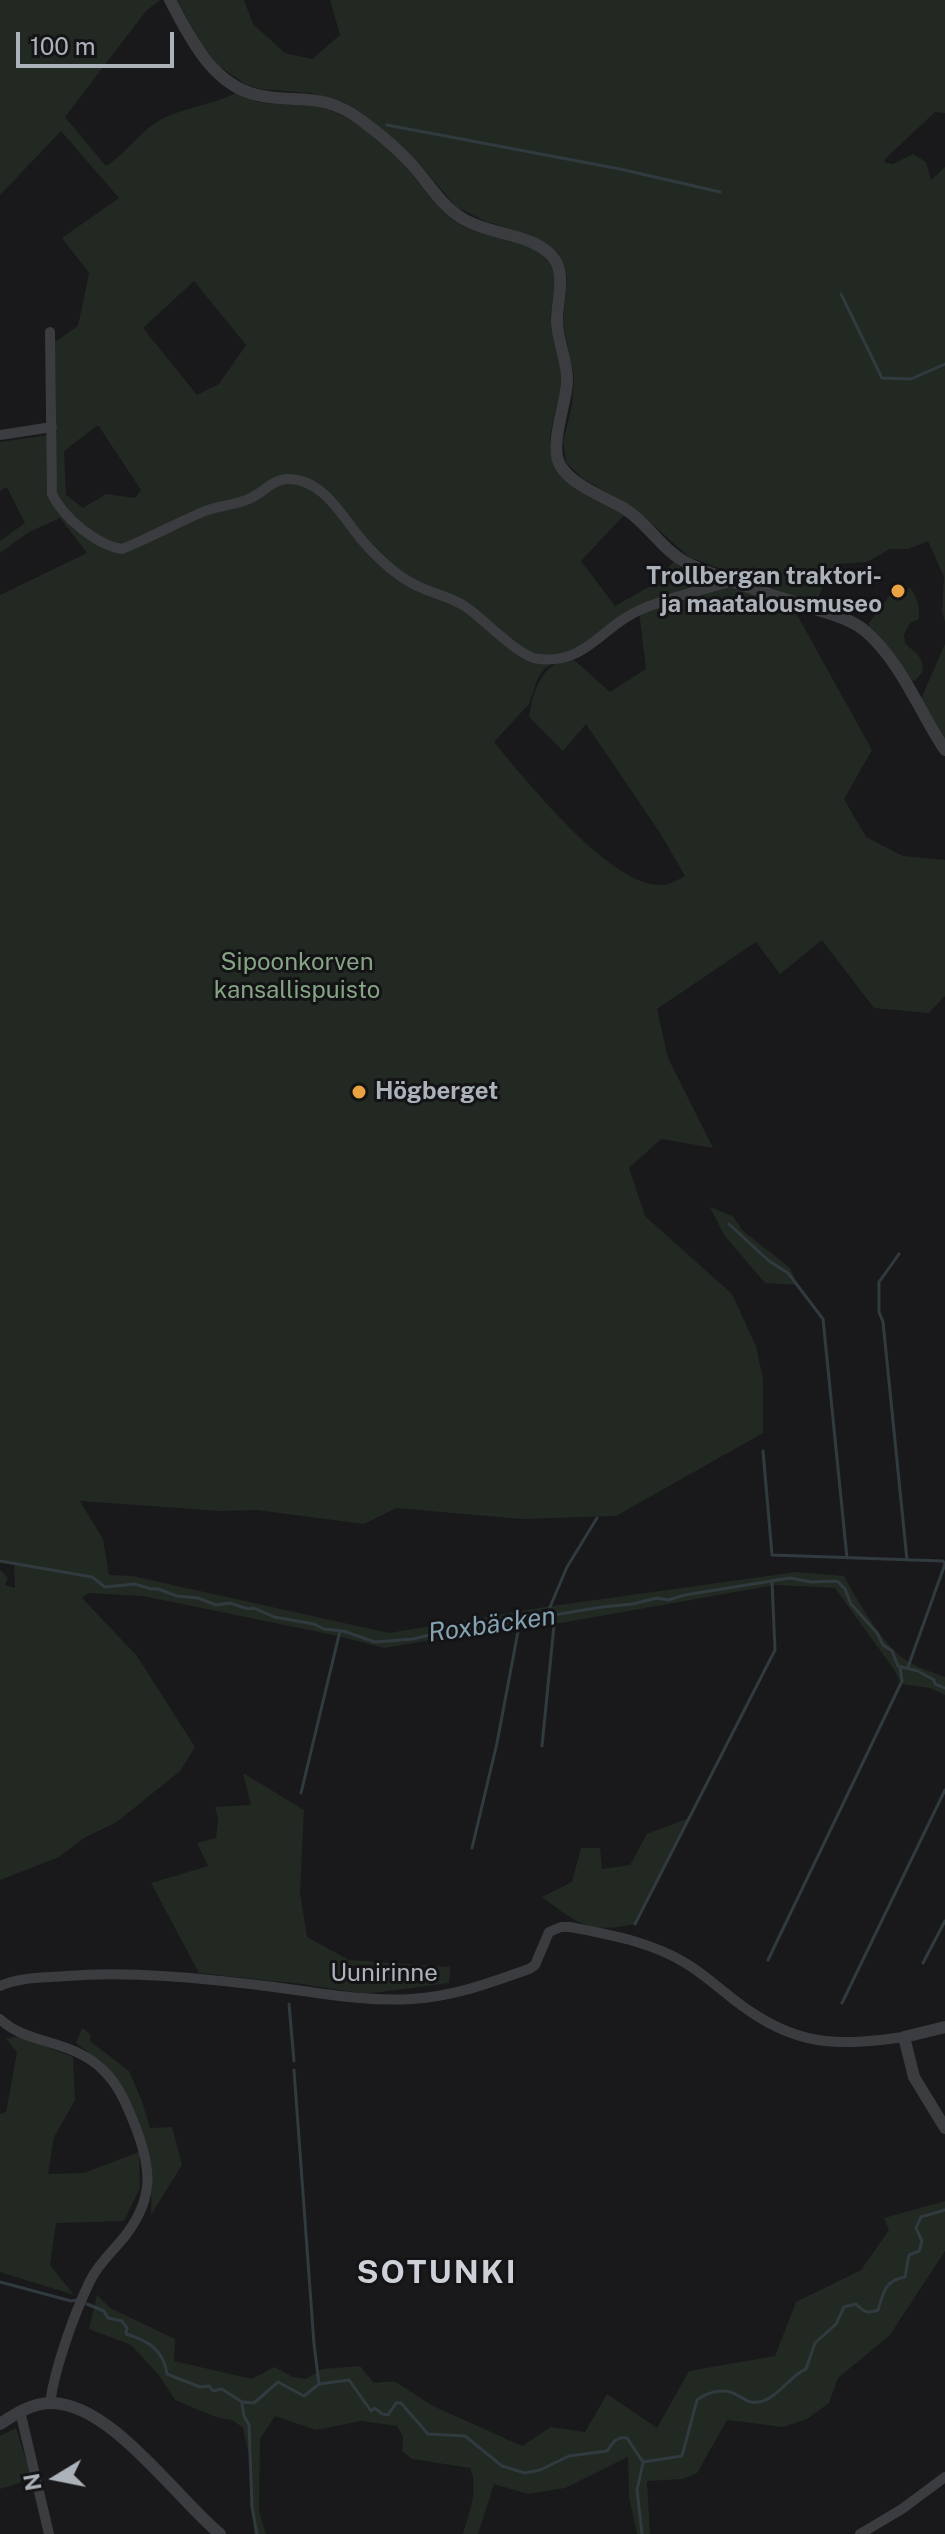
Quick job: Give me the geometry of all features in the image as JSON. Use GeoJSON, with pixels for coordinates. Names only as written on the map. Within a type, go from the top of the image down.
{"type":"FeatureCollection","features":[{"type":"Feature","properties":{"kind":"street"},"geometry":{"type":"LineString","coordinates":[[170,0],[205,59],[214,70],[242,90],[259,95],[310,99],[339,107],[359,118],[414,166],[452,212],[482,227],[529,240],[553,257],[560,278],[557,323],[568,376],[566,404],[556,442],[561,465],[578,483],[629,512],[686,563],[828,613],[863,629],[891,659],[945,750]]}},
{"type":"Feature","properties":{"kind":"street"},"geometry":{"type":"LineString","coordinates":[[50,332],[52,494],[64,512],[110,547],[122,549],[205,511],[253,497],[275,482],[290,479],[302,481],[324,493],[367,546],[393,571],[421,588],[457,601],[483,619],[518,651],[540,660],[583,652],[608,630],[639,610],[733,581]]}},
{"type":"Feature","properties":{"kind":"street"},"geometry":{"type":"LineString","coordinates":[[0,435],[52,427]]}},
{"type":"Feature","properties":{"kind":"street","name":"Uunirinne"},"geometry":{"type":"LineString","coordinates":[[0,1986],[10,1981],[116,1974],[222,1981],[351,1997],[431,1997],[466,1992],[529,1969],[535,1965],[549,1932],[570,1927],[641,1943],[662,1951],[686,1963],[751,2013],[809,2039],[842,2044],[904,2037]]}},
{"type":"Feature","properties":{"kind":"street"},"geometry":{"type":"LineString","coordinates":[[0,2019],[22,2033],[63,2045],[84,2055],[103,2070],[116,2085],[129,2109],[148,2169],[149,2186],[139,2212],[129,2231],[91,2280],[53,2383],[50,2403]]}},
{"type":"Feature","properties":{"kind":"street"},"geometry":{"type":"LineString","coordinates":[[945,2027],[904,2037],[914,2077],[945,2128]]}},
{"type":"Feature","properties":{"kind":"street"},"geometry":{"type":"LineString","coordinates":[[0,2424],[20,2411],[50,2403],[78,2409],[134,2448],[220,2534]]}},
{"type":"Feature","properties":{"kind":"street"},"geometry":{"type":"LineString","coordinates":[[20,2411],[49,2534]]}},
{"type":"Feature","properties":{"kind":"street"},"geometry":{"type":"LineString","coordinates":[[860,2534],[902,2509],[945,2477]]}},
{"type":"Feature","properties":{"kind":"green space","name":"Sipoonkorven kansallispuisto"},"geometry":{"type":"Polygon","coordinates":[[[0,0],[160,0],[146,11],[65,117],[106,166],[148,128],[164,118],[236,93],[258,102],[327,109],[377,139],[454,221],[534,250],[550,264],[554,278],[551,324],[561,378],[550,449],[561,475],[571,485],[624,515],[581,561],[615,606],[654,584],[674,561],[682,569],[720,583],[638,609],[544,669],[537,680],[529,704],[494,742],[570,828],[619,869],[641,881],[662,885],[685,876],[660,833],[586,724],[563,751],[529,717],[536,687],[553,665],[572,658],[610,692],[646,669],[639,611],[726,585],[790,602],[872,750],[844,799],[866,837],[903,856],[945,860],[945,996],[929,1013],[874,1008],[822,940],[780,974],[756,942],[657,1009],[668,1058],[713,1148],[661,1139],[629,1168],[645,1216],[732,1294],[756,1346],[763,1379],[763,1433],[616,1516],[522,1519],[396,1508],[364,1524],[257,1510],[220,1511],[80,1501],[103,1539],[109,1575],[132,1576],[389,1633],[545,1607],[796,1572],[844,1576],[871,1620],[896,1652],[904,1659],[945,1677],[945,1695],[930,1688],[901,1684],[895,1671],[835,1588],[775,1585],[561,1623],[533,1623],[384,1648],[143,1596],[88,1593],[82,1598],[137,1656],[195,1747],[180,1771],[117,1822],[84,1838],[59,1857],[0,1880],[0,1570],[8,1578],[5,1585],[15,1588],[14,1564],[0,1560],[0,595],[87,553],[60,518],[29,532],[0,553],[0,541],[25,523],[7,487],[0,491],[0,442],[56,434],[55,342],[78,326],[89,273],[62,238],[119,198],[61,131],[0,195],[0,0]],[[194,281],[143,328],[197,395],[219,384],[246,345],[194,281]],[[98,425],[64,451],[66,495],[83,508],[106,494],[135,498],[141,490],[98,425]]]}},
{"type":"Feature","properties":{"kind":"green space"},"geometry":{"type":"Polygon","coordinates":[[[177,0],[244,0],[253,24],[285,53],[312,59],[340,35],[330,0],[945,0],[945,113],[935,112],[884,160],[893,164],[913,154],[926,162],[931,180],[945,167],[945,622],[942,612],[944,577],[928,541],[908,549],[890,549],[867,562],[839,564],[828,573],[813,603],[689,557],[633,507],[582,478],[566,462],[563,442],[572,405],[574,376],[563,323],[567,278],[558,253],[531,235],[485,221],[456,207],[418,162],[362,113],[342,101],[311,93],[260,89],[245,84],[218,65],[202,45],[177,0]]]}},
{"type":"Feature","properties":{"kind":"green space"},"geometry":{"type":"Polygon","coordinates":[[[898,584],[907,585],[899,593],[903,598],[909,587],[918,606],[919,619],[910,623],[904,635],[905,643],[918,655],[922,665],[923,671],[915,681],[909,680],[869,627],[898,584]]]}},
{"type":"Feature","properties":{"kind":"green space"},"geometry":{"type":"Polygon","coordinates":[[[945,644],[945,741],[921,699],[945,644]]]}},
{"type":"Feature","properties":{"kind":"green space"},"geometry":{"type":"Polygon","coordinates":[[[710,1207],[733,1216],[742,1230],[790,1268],[798,1285],[765,1283],[724,1235],[710,1207]]]}},
{"type":"Feature","properties":{"kind":"green space"},"geometry":{"type":"Polygon","coordinates":[[[243,1773],[304,1810],[300,1893],[307,1937],[349,1960],[450,1967],[449,1983],[365,1994],[199,1973],[151,1883],[208,1866],[197,1843],[216,1838],[218,1819],[215,1807],[251,1805],[243,1773]]]}},
{"type":"Feature","properties":{"kind":"green space"},"geometry":{"type":"Polygon","coordinates":[[[689,1818],[635,1924],[595,1927],[575,1920],[542,1897],[572,1882],[581,1848],[600,1848],[602,1869],[630,1865],[647,1834],[689,1818]]]}},
{"type":"Feature","properties":{"kind":"green space"},"geometry":{"type":"Polygon","coordinates":[[[82,2028],[90,2034],[90,2041],[129,2071],[150,2128],[172,2127],[182,2165],[151,2215],[149,2164],[137,2118],[113,2077],[76,2043],[82,2028]]]}},
{"type":"Feature","properties":{"kind":"green space"},"geometry":{"type":"Polygon","coordinates":[[[18,2036],[73,2057],[75,2100],[54,2137],[48,2174],[84,2173],[139,2152],[140,2188],[124,2221],[56,2223],[50,2265],[74,2295],[0,2272],[0,2114],[6,2112],[17,2052],[6,2039],[18,2036]]]}},
{"type":"Feature","properties":{"kind":"green space"},"geometry":{"type":"Polygon","coordinates":[[[945,2201],[945,2251],[890,2335],[838,2378],[829,2403],[807,2419],[783,2427],[727,2420],[697,2473],[683,2479],[647,2481],[650,2534],[637,2534],[629,2497],[628,2457],[565,2488],[528,2494],[494,2484],[478,2534],[463,2534],[474,2484],[470,2468],[412,2459],[402,2451],[403,2437],[397,2426],[361,2421],[316,2430],[275,2416],[260,2439],[259,2512],[266,2534],[254,2534],[249,2456],[243,2428],[234,2421],[175,2400],[159,2375],[131,2345],[89,2329],[97,2295],[110,2308],[175,2339],[174,2361],[252,2379],[274,2367],[293,2377],[306,2379],[322,2369],[360,2366],[374,2383],[394,2381],[433,2406],[522,2446],[551,2427],[585,2432],[607,2394],[657,2428],[689,2371],[775,2356],[796,2302],[861,2270],[889,2230],[884,2218],[945,2201]]]}},
{"type":"Feature","properties":{"kind":"green space"},"geometry":{"type":"Polygon","coordinates":[[[16,2428],[32,2479],[0,2489],[0,2436],[16,2428]]]}},
{"type":"Feature","properties":{"kind":"waterway"},"geometry":{"type":"LineString","coordinates":[[387,125],[620,169],[720,192]]}},
{"type":"Feature","properties":{"kind":"waterway"},"geometry":{"type":"LineString","coordinates":[[841,294],[882,378],[911,379],[945,364]]}},
{"type":"Feature","properties":{"kind":"waterway"},"geometry":{"type":"LineString","coordinates":[[729,1224],[769,1261],[788,1273],[823,1319],[847,1558]]}},
{"type":"Feature","properties":{"kind":"waterway"},"geometry":{"type":"LineString","coordinates":[[899,1254],[879,1282],[879,1312],[883,1322],[907,1560]]}},
{"type":"Feature","properties":{"kind":"waterway"},"geometry":{"type":"LineString","coordinates":[[763,1451],[772,1555],[943,1561],[945,1564],[908,1667]]}},
{"type":"Feature","properties":{"kind":"waterway"},"geometry":{"type":"LineString","coordinates":[[547,1614],[567,1567],[597,1518]]}},
{"type":"Feature","properties":{"kind":"waterway","name":"Roxbäcken"},"geometry":{"type":"LineString","coordinates":[[0,1561],[92,1577],[105,1587],[135,1584],[216,1605],[230,1603],[254,1608],[274,1617],[343,1631],[375,1642],[413,1639],[450,1630],[657,1598],[668,1600],[790,1578],[811,1582],[837,1581],[883,1645],[892,1651],[898,1666],[918,1671],[945,1688]]}},
{"type":"Feature","properties":{"kind":"waterway"},"geometry":{"type":"LineString","coordinates":[[635,1924],[775,1650],[772,1582]]}},
{"type":"Feature","properties":{"kind":"waterway"},"geometry":{"type":"LineString","coordinates":[[542,1746],[555,1615]]}},
{"type":"Feature","properties":{"kind":"waterway"},"geometry":{"type":"LineString","coordinates":[[472,1848],[497,1743],[520,1621]]}},
{"type":"Feature","properties":{"kind":"waterway"},"geometry":{"type":"LineString","coordinates":[[301,1793],[340,1631]]}},
{"type":"Feature","properties":{"kind":"waterway"},"geometry":{"type":"LineString","coordinates":[[768,1960],[902,1681],[900,1667]]}},
{"type":"Feature","properties":{"kind":"waterway"},"geometry":{"type":"LineString","coordinates":[[842,2003],[945,1790]]}},
{"type":"Feature","properties":{"kind":"waterway"},"geometry":{"type":"LineString","coordinates":[[923,1963],[945,1921]]}},
{"type":"Feature","properties":{"kind":"waterway"},"geometry":{"type":"LineString","coordinates":[[289,2004],[294,2061]]}},
{"type":"Feature","properties":{"kind":"waterway"},"geometry":{"type":"LineString","coordinates":[[294,2070],[319,2384]]}},
{"type":"Feature","properties":{"kind":"waterway"},"geometry":{"type":"LineString","coordinates":[[87,2304],[104,2311],[108,2318],[122,2321],[127,2328],[126,2334],[153,2347],[162,2358],[167,2374],[200,2387],[209,2386],[213,2391],[222,2389],[242,2402],[254,2403],[278,2382],[304,2396],[319,2384],[349,2380],[371,2411],[375,2408],[388,2415],[396,2403],[401,2403],[428,2434],[465,2436],[502,2466],[525,2473],[540,2470],[569,2456],[607,2451],[620,2438],[627,2438],[643,2462],[682,2456],[697,2400],[701,2397],[724,2391],[751,2402],[767,2399],[806,2369],[815,2343],[836,2324],[844,2307],[856,2304],[866,2312],[878,2310],[886,2288],[893,2281],[905,2277],[909,2255],[919,2251],[922,2241],[916,2228],[921,2217],[945,2210]]}},
{"type":"Feature","properties":{"kind":"waterway"},"geometry":{"type":"LineString","coordinates":[[0,2282],[77,2300]]}},
{"type":"Feature","properties":{"kind":"waterway"},"geometry":{"type":"LineString","coordinates":[[242,2404],[249,2425],[252,2507],[257,2534]]}},
{"type":"Feature","properties":{"kind":"waterway"},"geometry":{"type":"LineString","coordinates":[[642,2534],[637,2490],[643,2463]]}},
{"type":"Feature","properties":{"kind":"place","name":"Trollbergan traktori- ja maatalousmuseo"},"geometry":{"type":"Point","coordinates":[898,591]}},
{"type":"Feature","properties":{"kind":"place","name":"Högberget"},"geometry":{"type":"Point","coordinates":[359,1092]}},
{"type":"Feature","properties":{"kind":"district","name":"SOTUNKI"},"geometry":{"type":"Point","coordinates":[437,2273]}}]}
